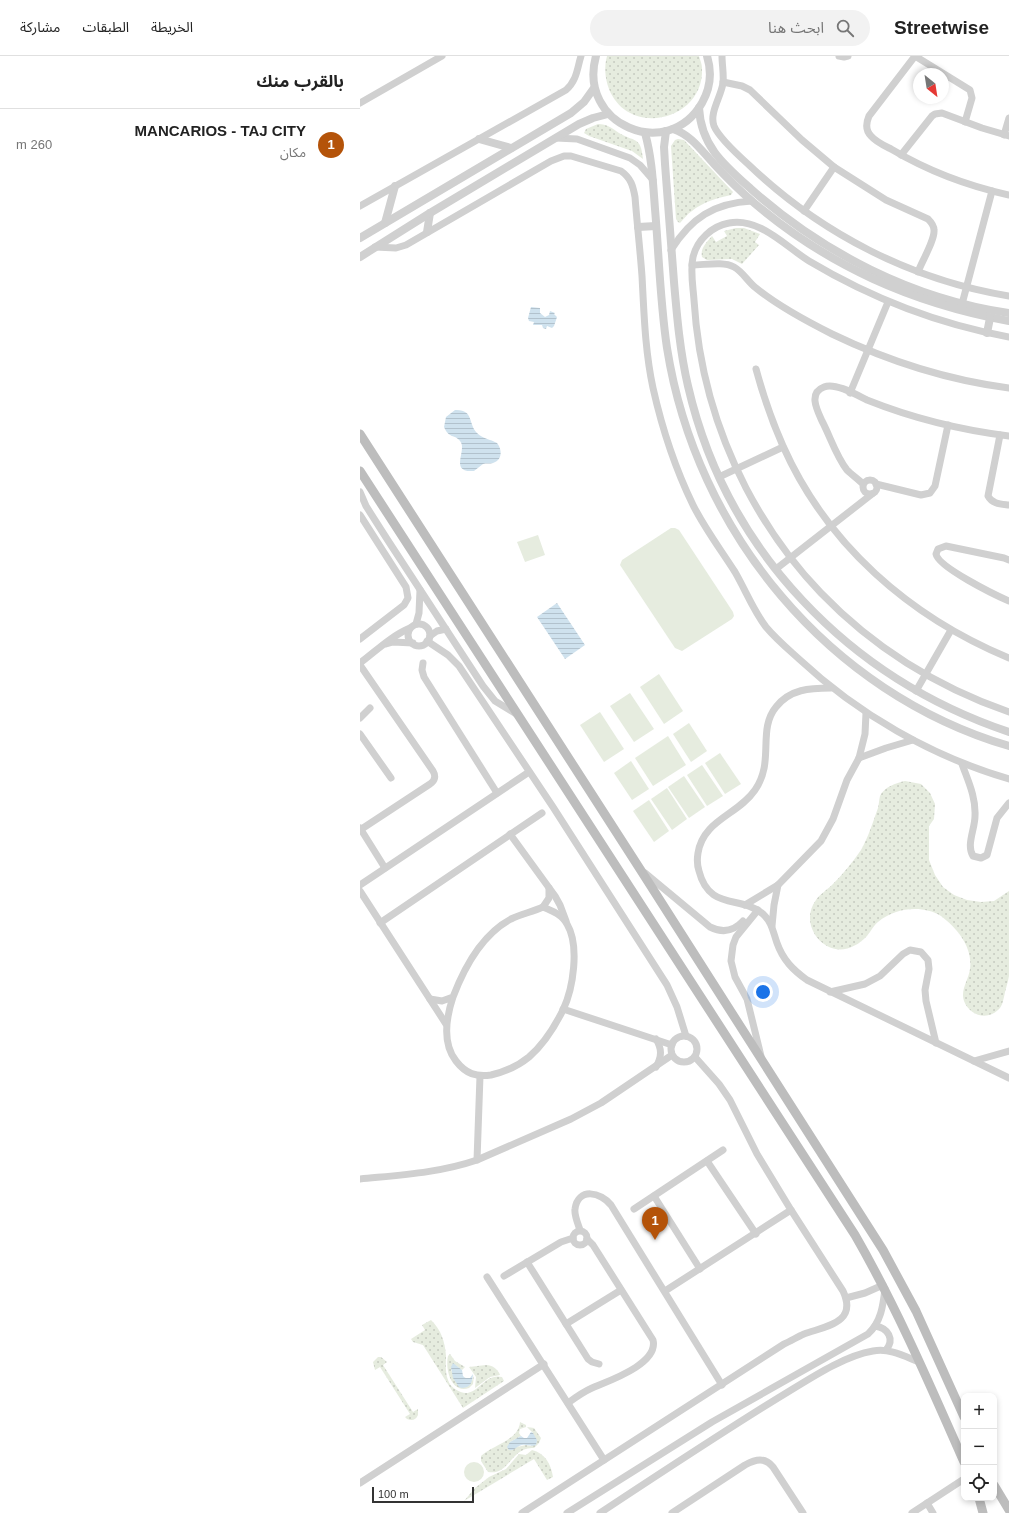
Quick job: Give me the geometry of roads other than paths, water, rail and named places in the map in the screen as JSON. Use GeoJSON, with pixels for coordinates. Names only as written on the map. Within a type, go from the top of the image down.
{"type":"FeatureCollection","features":[{"type":"Feature","properties":{"kind":"main road"},"geometry":{"type":"LineString","coordinates":[[360,434],[640,869],[890,1262],[919,1318],[961,1410]]}},
{"type":"Feature","properties":{"kind":"main road"},"geometry":{"type":"LineString","coordinates":[[360,471],[845,1219],[884,1287],[961,1455]]}},
{"type":"Feature","properties":{"kind":"main road"},"geometry":{"type":"LineString","coordinates":[[997,1490],[1009,1510]]}},
{"type":"Feature","properties":{"kind":"main road"},"geometry":{"type":"LineString","coordinates":[[980,1501],[983,1513]]}},
{"type":"Feature","properties":{"kind":"street"},"geometry":{"type":"LineString","coordinates":[[360,103],[442,56]]}},
{"type":"Feature","properties":{"kind":"street"},"geometry":{"type":"LineString","coordinates":[[360,206],[566,90],[574,82],[581,56]]}},
{"type":"Feature","properties":{"kind":"street"},"geometry":{"type":"LineString","coordinates":[[596,56],[593,67],[594,88],[600,103],[608,114],[617,122],[628,128],[645,132],[670,130],[685,134],[723,174],[752,201],[799,238],[857,272],[904,293],[932,303],[990,318],[1009,321]]}},
{"type":"Feature","properties":{"kind":"street"},"geometry":{"type":"LineString","coordinates":[[707,56],[709,84],[704,99],[699,108],[687,120],[670,130],[664,156],[678,330],[685,374],[698,424],[721,481],[749,531],[776,569],[811,610],[845,641],[871,662],[916,691],[936,702],[979,721],[1009,732]]}},
{"type":"Feature","properties":{"kind":"street"},"geometry":{"type":"LineString","coordinates":[[722,56],[723,82],[713,115],[716,130],[738,155],[759,175],[804,211],[859,245],[918,272],[966,287],[1009,296]]}},
{"type":"Feature","properties":{"kind":"street"},"geometry":{"type":"LineString","coordinates":[[839,56],[848,56]]}},
{"type":"Feature","properties":{"kind":"street"},"geometry":{"type":"LineString","coordinates":[[965,122],[972,98],[970,90],[915,56],[869,116],[866,124],[871,136],[901,155],[942,175],[1009,195]]}},
{"type":"Feature","properties":{"kind":"street"},"geometry":{"type":"LineString","coordinates":[[723,82],[742,86],[750,90],[802,140],[834,167],[874,193],[931,222],[933,226],[933,236],[918,272]]}},
{"type":"Feature","properties":{"kind":"street"},"geometry":{"type":"LineString","coordinates":[[360,238],[578,108],[594,88]]}},
{"type":"Feature","properties":{"kind":"street"},"geometry":{"type":"LineString","coordinates":[[699,108],[702,130],[712,149],[741,180],[790,221],[823,243],[872,270],[909,286],[962,304],[1009,313]]}},
{"type":"Feature","properties":{"kind":"street"},"geometry":{"type":"LineString","coordinates":[[901,155],[935,114],[942,113],[1007,136],[1009,118]]}},
{"type":"Feature","properties":{"kind":"street"},"geometry":{"type":"LineString","coordinates":[[360,257],[430,213],[586,120],[608,114]]}},
{"type":"Feature","properties":{"kind":"street"},"geometry":{"type":"LineString","coordinates":[[645,132],[653,180],[665,328],[670,366],[684,420],[696,455],[711,490],[730,526],[753,560],[782,597],[818,636],[859,670],[886,689],[926,712],[975,734],[1009,746]]}},
{"type":"Feature","properties":{"kind":"street"},"geometry":{"type":"LineString","coordinates":[[556,138],[580,140],[630,158],[640,165],[653,180]]}},
{"type":"Feature","properties":{"kind":"street"},"geometry":{"type":"LineString","coordinates":[[479,139],[511,148]]}},
{"type":"Feature","properties":{"kind":"street"},"geometry":{"type":"LineString","coordinates":[[375,248],[401,246],[551,161],[564,156],[579,158],[621,171],[626,174],[630,180],[633,190],[638,228],[649,367],[660,417],[678,468],[693,504],[703,523],[735,573],[758,616],[780,642],[831,688],[866,713],[913,740],[962,764],[1009,779]]}},
{"type":"Feature","properties":{"kind":"street"},"geometry":{"type":"LineString","coordinates":[[804,211],[834,167]]}},
{"type":"Feature","properties":{"kind":"street"},"geometry":{"type":"LineString","coordinates":[[385,223],[395,186]]}},
{"type":"Feature","properties":{"kind":"street"},"geometry":{"type":"LineString","coordinates":[[962,304],[992,191]]}},
{"type":"Feature","properties":{"kind":"street"},"geometry":{"type":"LineString","coordinates":[[671,250],[686,229],[705,214],[727,204],[752,201]]}},
{"type":"Feature","properties":{"kind":"street"},"geometry":{"type":"LineString","coordinates":[[427,232],[430,213]]}},
{"type":"Feature","properties":{"kind":"street"},"geometry":{"type":"LineString","coordinates":[[1009,337],[987,333],[937,319],[888,302],[826,271],[794,251],[762,228],[747,223],[732,222],[716,227],[710,231],[704,237],[696,250],[692,265],[695,312],[701,359],[719,426],[737,469],[767,524],[791,557],[820,591],[852,623],[887,651],[925,675],[959,692],[1009,712]]}},
{"type":"Feature","properties":{"kind":"street"},"geometry":{"type":"LineString","coordinates":[[638,228],[656,226]]}},
{"type":"Feature","properties":{"kind":"street"},"geometry":{"type":"LineString","coordinates":[[692,265],[724,265],[734,267],[756,288],[795,314],[868,350],[929,372],[960,380],[1009,388]]}},
{"type":"Feature","properties":{"kind":"street"},"geometry":{"type":"LineString","coordinates":[[850,392],[888,302]]}},
{"type":"Feature","properties":{"kind":"street"},"geometry":{"type":"LineString","coordinates":[[987,333],[990,318]]}},
{"type":"Feature","properties":{"kind":"street"},"geometry":{"type":"LineString","coordinates":[[756,369],[766,402],[783,447],[814,502],[831,526],[848,546],[886,584],[923,613],[977,644],[1009,658]]}},
{"type":"Feature","properties":{"kind":"street"},"geometry":{"type":"LineString","coordinates":[[863,484],[852,475],[842,462],[815,402],[817,392],[825,386],[835,386],[898,411],[948,425],[1009,436]]}},
{"type":"Feature","properties":{"kind":"street"},"geometry":{"type":"LineString","coordinates":[[872,494],[867,494],[862,487],[866,480],[870,480],[876,484],[921,495],[930,493],[935,486],[948,425]]}},
{"type":"Feature","properties":{"kind":"street"},"geometry":{"type":"LineString","coordinates":[[1000,435],[988,496],[994,503],[1009,505]]}},
{"type":"Feature","properties":{"kind":"street"},"geometry":{"type":"LineString","coordinates":[[711,490],[737,469],[783,447]]}},
{"type":"Feature","properties":{"kind":"street"},"geometry":{"type":"LineString","coordinates":[[776,569],[872,494],[876,490],[876,484]]}},
{"type":"Feature","properties":{"kind":"street"},"geometry":{"type":"LineString","coordinates":[[360,492],[366,506],[491,697],[500,705],[518,715]]}},
{"type":"Feature","properties":{"kind":"street"},"geometry":{"type":"LineString","coordinates":[[360,515],[406,587],[408,598],[404,605],[360,639]]}},
{"type":"Feature","properties":{"kind":"street"},"geometry":{"type":"LineString","coordinates":[[1009,560],[946,546],[941,547],[936,554],[939,561],[956,572],[1009,600]]}},
{"type":"Feature","properties":{"kind":"street"},"geometry":{"type":"LineString","coordinates":[[412,643],[408,635],[420,607],[420,590]]}},
{"type":"Feature","properties":{"kind":"street"},"geometry":{"type":"LineString","coordinates":[[385,868],[360,829],[430,784],[434,781],[435,776],[360,664],[386,644],[391,638],[413,626],[425,626],[428,629],[428,639]]}},
{"type":"Feature","properties":{"kind":"street"},"geometry":{"type":"LineString","coordinates":[[386,644],[393,642],[419,645],[437,631],[446,629]]}},
{"type":"Feature","properties":{"kind":"street"},"geometry":{"type":"LineString","coordinates":[[916,691],[951,630]]}},
{"type":"Feature","properties":{"kind":"street"},"geometry":{"type":"LineString","coordinates":[[428,639],[459,666],[529,772],[667,985],[677,1007],[686,1036]]}},
{"type":"Feature","properties":{"kind":"street"},"geometry":{"type":"LineString","coordinates":[[423,663],[422,670],[424,677],[497,793]]}},
{"type":"Feature","properties":{"kind":"street"},"geometry":{"type":"LineString","coordinates":[[831,688],[813,688],[793,693],[786,697],[775,708],[766,729],[765,767],[757,788],[743,803],[711,826],[700,844],[697,860],[698,870],[704,884],[710,891],[726,901],[756,909],[766,917],[772,926],[778,946],[787,962],[798,974],[807,980],[1009,1078]]}},
{"type":"Feature","properties":{"kind":"street"},"geometry":{"type":"LineString","coordinates":[[360,718],[370,708]]}},
{"type":"Feature","properties":{"kind":"street"},"geometry":{"type":"LineString","coordinates":[[745,905],[778,885],[821,841],[832,819],[847,780],[859,758],[865,734],[866,713]]}},
{"type":"Feature","properties":{"kind":"street"},"geometry":{"type":"LineString","coordinates":[[975,734],[979,721]]}},
{"type":"Feature","properties":{"kind":"street"},"geometry":{"type":"LineString","coordinates":[[360,734],[391,778]]}},
{"type":"Feature","properties":{"kind":"street"},"geometry":{"type":"LineString","coordinates":[[859,758],[913,740]]}},
{"type":"Feature","properties":{"kind":"street"},"geometry":{"type":"LineString","coordinates":[[962,764],[973,793],[975,806],[974,829],[970,846],[973,856],[981,858],[987,855],[997,818],[1009,803]]}},
{"type":"Feature","properties":{"kind":"street"},"geometry":{"type":"LineString","coordinates":[[360,885],[529,772]]}},
{"type":"Feature","properties":{"kind":"street"},"geometry":{"type":"LineString","coordinates":[[380,923],[542,813]]}},
{"type":"Feature","properties":{"kind":"street"},"geometry":{"type":"LineString","coordinates":[[510,834],[549,888],[560,905],[572,936],[574,964],[571,985],[563,1009],[555,1025],[529,1056],[514,1067],[498,1074],[480,1076],[465,1070],[460,1067],[449,1046],[446,1024],[448,1010],[459,980],[466,966],[487,938],[509,920],[543,907],[549,898],[549,888]]}},
{"type":"Feature","properties":{"kind":"street"},"geometry":{"type":"LineString","coordinates":[[640,869],[710,927],[719,930],[736,931]]}},
{"type":"Feature","properties":{"kind":"street"},"geometry":{"type":"LineString","coordinates":[[772,926],[778,885]]}},
{"type":"Feature","properties":{"kind":"street"},"geometry":{"type":"LineString","coordinates":[[360,891],[446,1024]]}},
{"type":"Feature","properties":{"kind":"street"},"geometry":{"type":"LineString","coordinates":[[543,907],[561,917],[567,925]]}},
{"type":"Feature","properties":{"kind":"street"},"geometry":{"type":"LineString","coordinates":[[756,909],[739,925],[736,931],[731,953],[732,970],[747,999],[762,1060]]}},
{"type":"Feature","properties":{"kind":"street"},"geometry":{"type":"LineString","coordinates":[[830,992],[865,984],[880,976],[903,954],[910,950],[921,952],[928,960],[929,968],[926,1001],[936,1043]]}},
{"type":"Feature","properties":{"kind":"street"},"geometry":{"type":"LineString","coordinates":[[430,999],[442,1001],[453,998]]}},
{"type":"Feature","properties":{"kind":"street"},"geometry":{"type":"LineString","coordinates":[[563,1009],[672,1044]]}},
{"type":"Feature","properties":{"kind":"street"},"geometry":{"type":"LineString","coordinates":[[686,1036],[695,1042],[697,1052],[694,1058],[690,1061],[680,1062],[672,1055],[672,1044],[680,1037],[686,1036]]}},
{"type":"Feature","properties":{"kind":"street"},"geometry":{"type":"LineString","coordinates":[[656,1039],[660,1045],[661,1053],[660,1060],[656,1067]]}},
{"type":"Feature","properties":{"kind":"street"},"geometry":{"type":"LineString","coordinates":[[974,1061],[1009,1051]]}},
{"type":"Feature","properties":{"kind":"street"},"geometry":{"type":"LineString","coordinates":[[360,1179],[432,1172],[477,1160],[571,1119],[601,1103],[672,1055]]}},
{"type":"Feature","properties":{"kind":"street"},"geometry":{"type":"LineString","coordinates":[[522,1513],[784,1344],[802,1335],[836,1322],[846,1311],[848,1304],[846,1298],[757,1154],[730,1100],[719,1084],[694,1058]]}},
{"type":"Feature","properties":{"kind":"street"},"geometry":{"type":"LineString","coordinates":[[477,1160],[480,1076]]}},
{"type":"Feature","properties":{"kind":"street"},"geometry":{"type":"LineString","coordinates":[[634,1210],[723,1150]]}},
{"type":"Feature","properties":{"kind":"street"},"geometry":{"type":"LineString","coordinates":[[707,1161],[756,1234]]}},
{"type":"Feature","properties":{"kind":"street"},"geometry":{"type":"LineString","coordinates":[[568,1403],[584,1392],[620,1377],[643,1361],[652,1351],[654,1346],[653,1340],[588,1239],[586,1233],[580,1230],[575,1213],[577,1203],[584,1196],[589,1194],[594,1194],[604,1198],[611,1205],[722,1384]]}},
{"type":"Feature","properties":{"kind":"street"},"geometry":{"type":"LineString","coordinates":[[654,1196],[700,1269]]}},
{"type":"Feature","properties":{"kind":"street"},"geometry":{"type":"LineString","coordinates":[[665,1292],[791,1210]]}},
{"type":"Feature","properties":{"kind":"street"},"geometry":{"type":"LineString","coordinates":[[504,1276],[561,1242],[573,1238],[576,1232],[580,1230]]}},
{"type":"Feature","properties":{"kind":"street"},"geometry":{"type":"LineString","coordinates":[[573,1238],[574,1242],[580,1245],[584,1244],[588,1239]]}},
{"type":"Feature","properties":{"kind":"street"},"geometry":{"type":"LineString","coordinates":[[527,1262],[588,1359],[599,1364]]}},
{"type":"Feature","properties":{"kind":"street"},"geometry":{"type":"LineString","coordinates":[[487,1277],[604,1460]]}},
{"type":"Feature","properties":{"kind":"street"},"geometry":{"type":"LineString","coordinates":[[568,1513],[712,1422],[860,1340],[868,1334],[876,1326],[880,1314],[884,1287],[846,1298]]}},
{"type":"Feature","properties":{"kind":"street"},"geometry":{"type":"LineString","coordinates":[[566,1324],[621,1290]]}},
{"type":"Feature","properties":{"kind":"street"},"geometry":{"type":"LineString","coordinates":[[876,1326],[884,1329],[888,1333],[890,1342],[886,1350]]}},
{"type":"Feature","properties":{"kind":"street"},"geometry":{"type":"LineString","coordinates":[[605,1512],[723,1432],[821,1372],[861,1354],[872,1351],[892,1351],[919,1362]]}},
{"type":"Feature","properties":{"kind":"street"},"geometry":{"type":"LineString","coordinates":[[360,1483],[544,1364]]}},
{"type":"Feature","properties":{"kind":"street"},"geometry":{"type":"LineString","coordinates":[[672,1513],[745,1465],[752,1461],[761,1459],[767,1461],[773,1467],[803,1513]]}},
{"type":"Feature","properties":{"kind":"street"},"geometry":{"type":"LineString","coordinates":[[912,1513],[961,1481]]}},
{"type":"Feature","properties":{"kind":"street"},"geometry":{"type":"LineString","coordinates":[[927,1503],[933,1513]]}},
{"type":"Feature","properties":{"kind":"water"},"geometry":{"type":"Polygon","coordinates":[[[531,307],[540,308],[540,313],[545,317],[549,315],[550,311],[555,313],[554,314],[557,317],[554,326],[552,328],[547,326],[546,329],[543,328],[542,325],[533,325],[534,322],[529,321],[528,318],[531,307]]]}},
{"type":"Feature","properties":{"kind":"water"},"geometry":{"type":"Polygon","coordinates":[[[455,410],[461,410],[468,414],[477,433],[482,437],[497,443],[501,454],[496,462],[483,464],[474,471],[466,471],[462,468],[460,465],[460,460],[462,445],[458,439],[446,431],[444,427],[446,417],[455,410]]]}},
{"type":"Feature","properties":{"kind":"water"},"geometry":{"type":"Polygon","coordinates":[[[557,603],[585,645],[565,659],[537,617],[557,603]]]}},
{"type":"Feature","properties":{"kind":"water"},"geometry":{"type":"Polygon","coordinates":[[[453,1363],[462,1370],[465,1378],[470,1378],[473,1374],[469,1386],[462,1388],[459,1387],[453,1378],[451,1367],[453,1363]]]}},
{"type":"Feature","properties":{"kind":"water"},"geometry":{"type":"Polygon","coordinates":[[[531,1432],[537,1440],[536,1445],[522,1445],[513,1450],[509,1450],[507,1447],[510,1442],[521,1436],[527,1438],[531,1432]]]}},
{"type":"Feature","properties":{"kind":"place","name":"MANCARIOS - TAJ CITY"},"geometry":{"type":"Point","coordinates":[655,1240]}}]}
